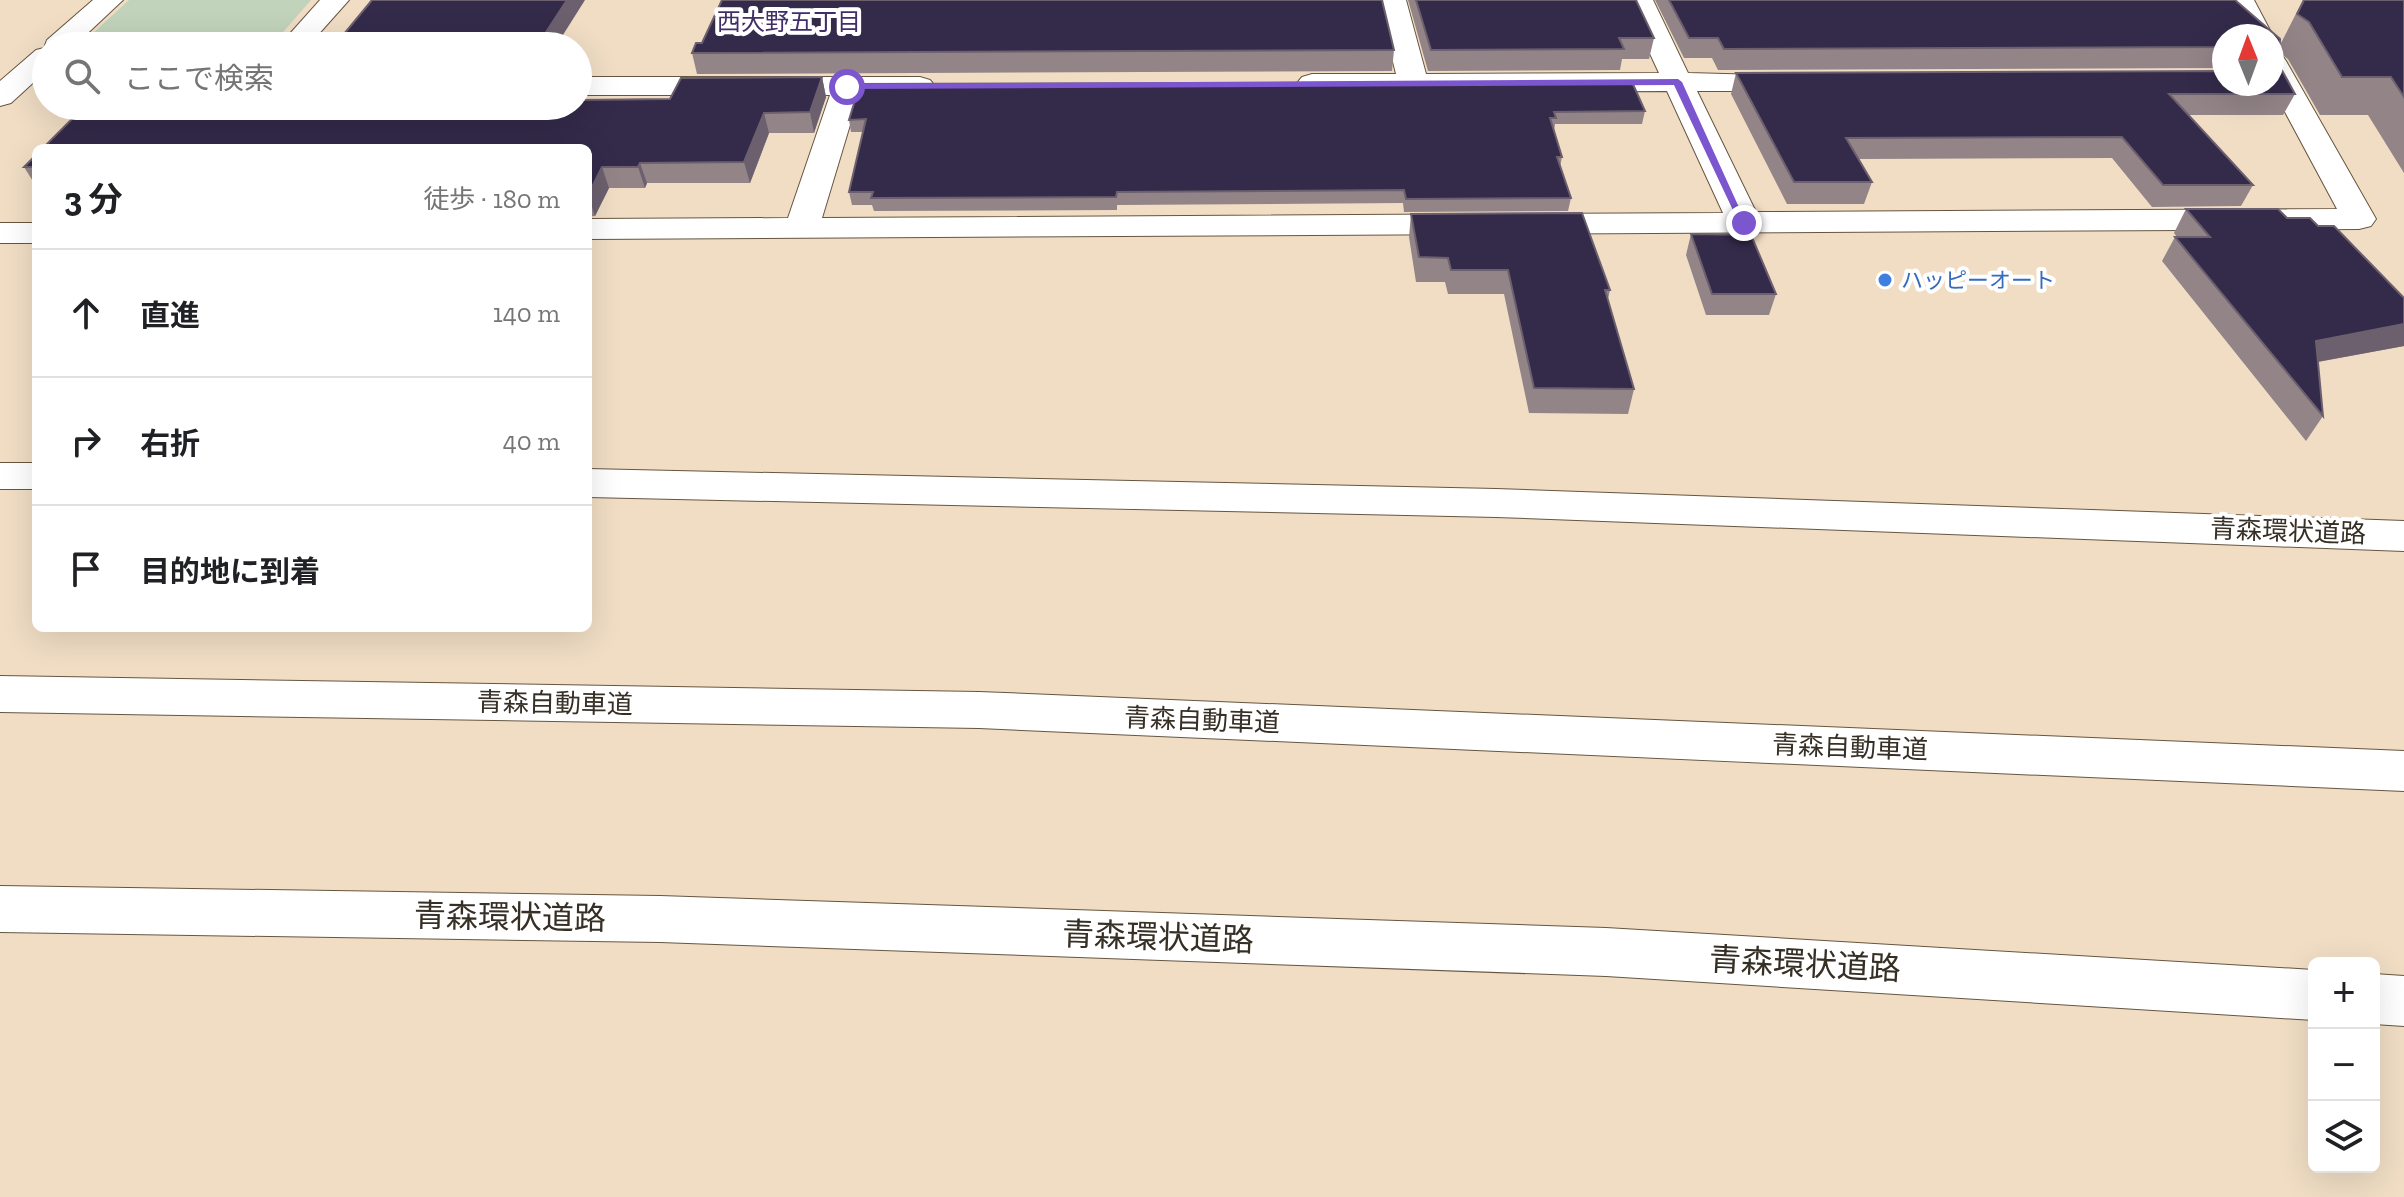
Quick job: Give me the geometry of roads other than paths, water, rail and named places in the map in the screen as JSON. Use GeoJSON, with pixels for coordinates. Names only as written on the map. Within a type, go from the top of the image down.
{"type":"FeatureCollection","features":[{"type":"Feature","properties":{"kind":"main road"},"geometry":{"type":"LineString","coordinates":[[73,32],[109,0]]}},
{"type":"Feature","properties":{"kind":"main road"},"geometry":{"type":"LineString","coordinates":[[306,32],[335,0]]}},
{"type":"Feature","properties":{"kind":"main road"},"geometry":{"type":"LineString","coordinates":[[1392,0],[1413,82]]}},
{"type":"Feature","properties":{"kind":"main road"},"geometry":{"type":"LineString","coordinates":[[1639,0],[1744,223]]}},
{"type":"Feature","properties":{"kind":"main road"},"geometry":{"type":"LineString","coordinates":[[2240,0],[2253,24]]}},
{"type":"Feature","properties":{"kind":"main road"},"geometry":{"type":"LineString","coordinates":[[3,90],[32,67]]}},
{"type":"Feature","properties":{"kind":"main road"},"geometry":{"type":"LineString","coordinates":[[1287,83],[1818,81]]}},
{"type":"Feature","properties":{"kind":"main road"},"geometry":{"type":"LineString","coordinates":[[592,86],[941,86]]}},
{"type":"Feature","properties":{"kind":"main road"},"geometry":{"type":"LineString","coordinates":[[802,227],[847,87]]}},
{"type":"Feature","properties":{"kind":"main road"},"geometry":{"type":"LineString","coordinates":[[3,90],[32,88]]}},
{"type":"Feature","properties":{"kind":"main road"},"geometry":{"type":"LineString","coordinates":[[592,229],[2359,219],[2284,89]]}},
{"type":"Feature","properties":{"kind":"main road"},"geometry":{"type":"LineString","coordinates":[[0,233],[32,233]]}},
{"type":"Feature","properties":{"kind":"main road"},"geometry":{"type":"LineString","coordinates":[[0,476],[32,476]]}},
{"type":"Feature","properties":{"kind":"main road","name":"青森環状道路"},"geometry":{"type":"LineString","coordinates":[[592,483],[993,488],[1759,510],[2404,536]]}},
{"type":"Feature","properties":{"kind":"main road","name":"青森自動車道"},"geometry":{"type":"LineString","coordinates":[[0,694],[979,710],[2404,771]]}},
{"type":"Feature","properties":{"kind":"main road","name":"青森環状道路"},"geometry":{"type":"LineString","coordinates":[[0,909],[676,920],[1606,952],[2308,995]]}},
{"type":"Feature","properties":{"kind":"main road"},"geometry":{"type":"LineString","coordinates":[[2380,999],[2404,1001]]}},
{"type":"Feature","properties":{"kind":"place","name":"ハッピーオート"},"geometry":{"type":"Point","coordinates":[1885,280]}},
{"type":"Feature","properties":{"kind":"district","name":"西大野五丁目"},"geometry":{"type":"Point","coordinates":[789,22]}}]}
